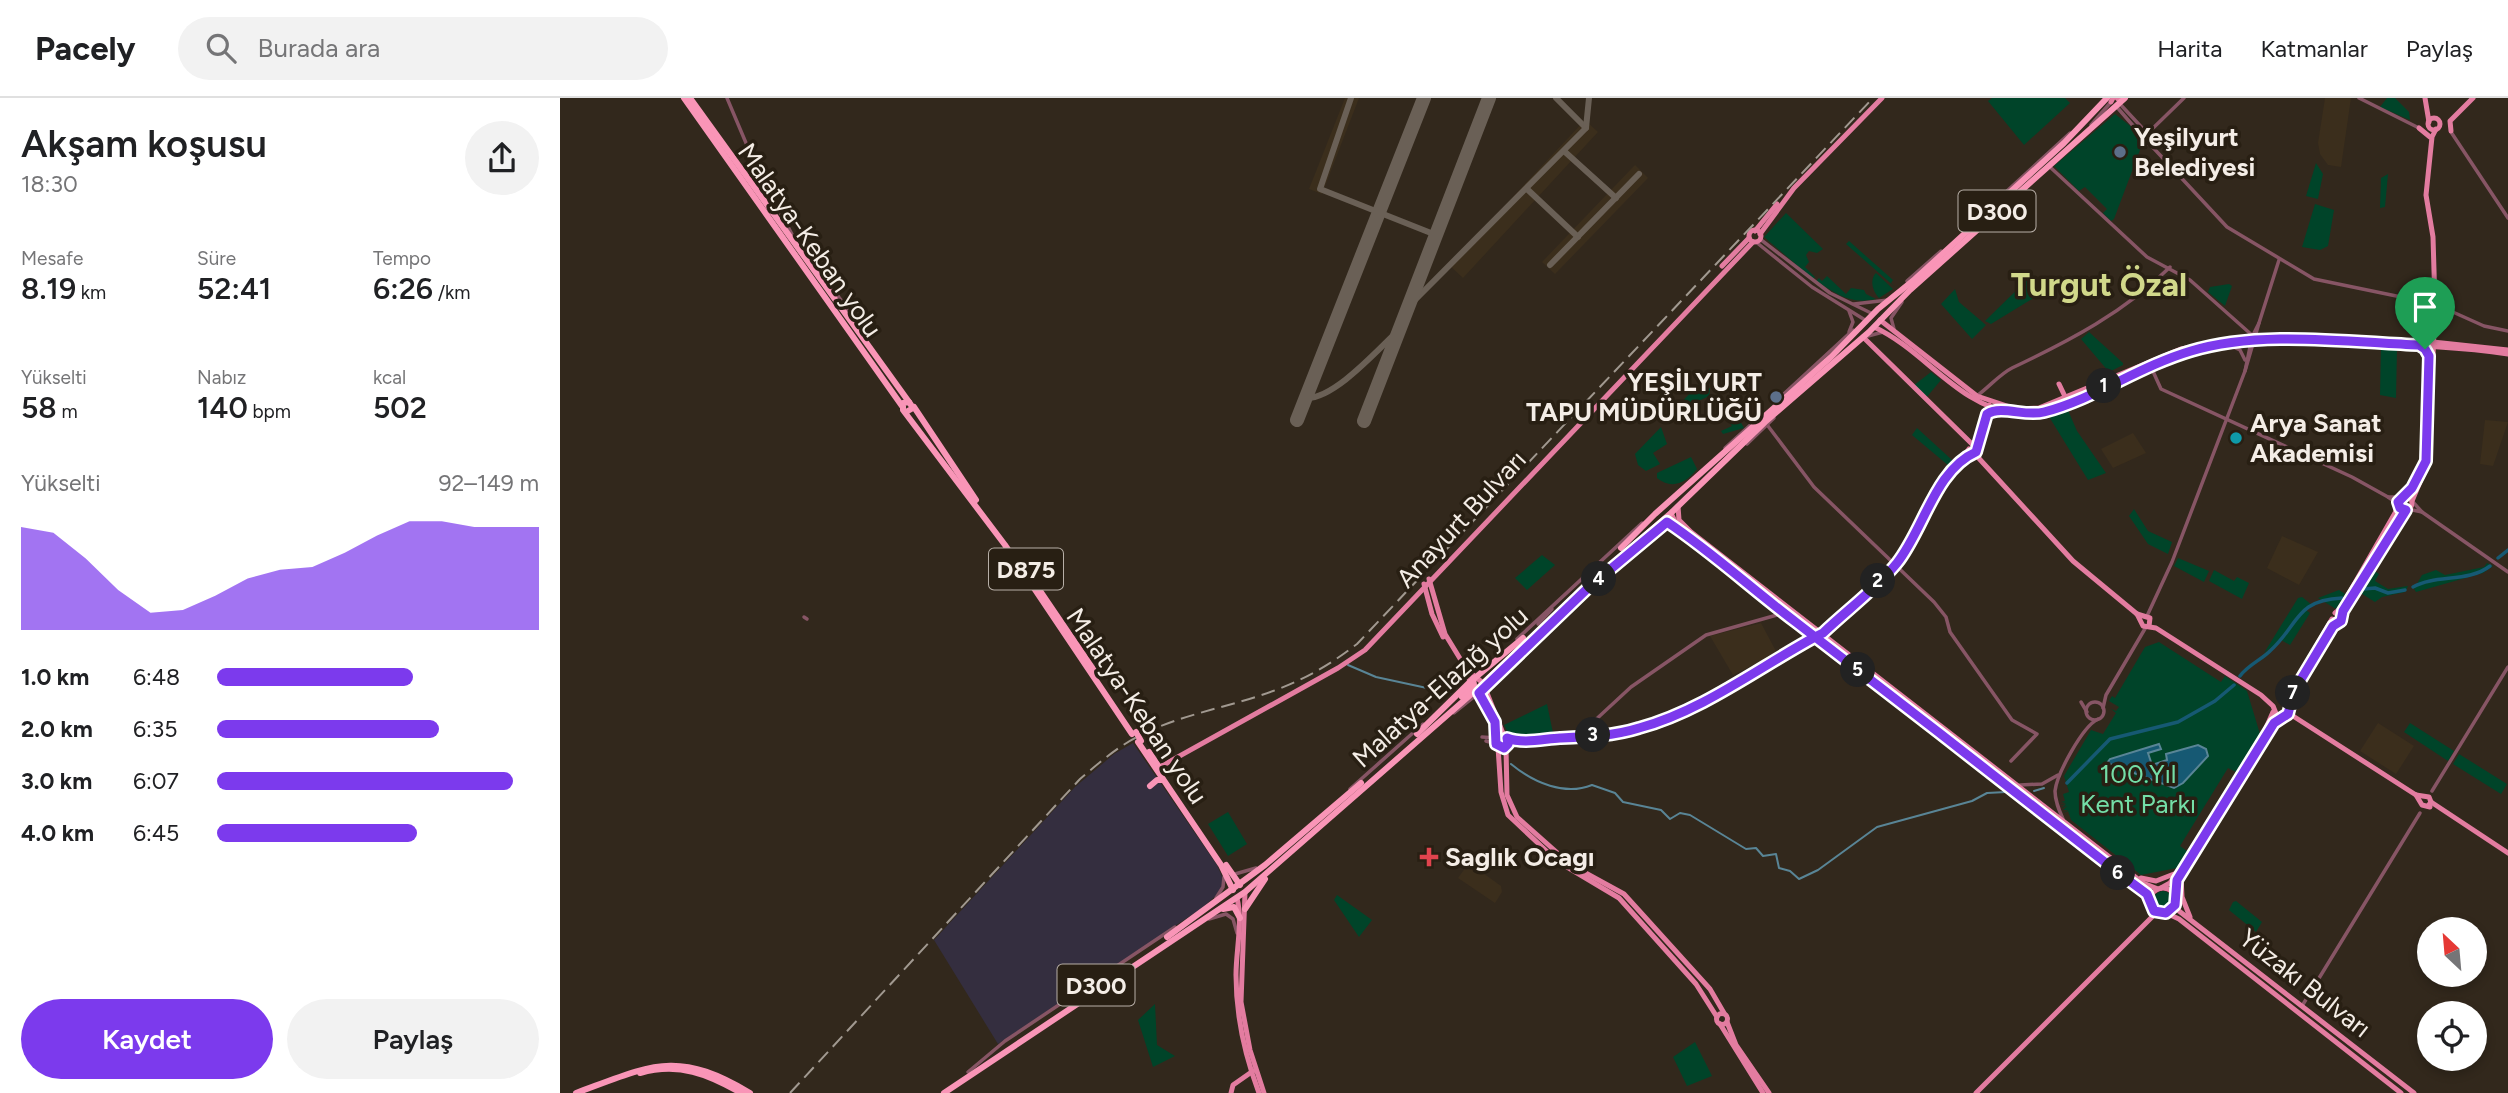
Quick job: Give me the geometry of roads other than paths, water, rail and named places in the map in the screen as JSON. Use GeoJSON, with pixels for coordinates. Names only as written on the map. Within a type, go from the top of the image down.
{"type":"FeatureCollection","features":[{"type":"Feature","properties":{"kind":"highway","name":"Malatya-Keban yolu"},"geometry":{"type":"LineString","coordinates":[[684,98],[904,409],[1004,545],[1140,741],[1221,865],[1233,893]]}},
{"type":"Feature","properties":{"kind":"highway","name":"Malatya-Keban yolu"},"geometry":{"type":"LineString","coordinates":[[690,98],[911,404],[1134,733]]}},
{"type":"Feature","properties":{"kind":"highway","name":"D300"},"geometry":{"type":"LineString","coordinates":[[1880,320],[2089,127],[2106,115],[2113,100]]}},
{"type":"Feature","properties":{"kind":"highway","name":"D300"},"geometry":{"type":"LineString","coordinates":[[1873,314],[2113,100]]}},
{"type":"Feature","properties":{"kind":"highway"},"geometry":{"type":"LineString","coordinates":[[1892,309],[1906,298]]}},
{"type":"Feature","properties":{"kind":"highway"},"geometry":{"type":"LineString","coordinates":[[1873,314],[1880,320],[1865,337],[1797,393],[1678,506],[1672,499],[1831,356],[1863,323],[1873,314]]}},
{"type":"Feature","properties":{"kind":"highway"},"geometry":{"type":"LineString","coordinates":[[1863,323],[1874,327]]}},
{"type":"Feature","properties":{"kind":"highway"},"geometry":{"type":"LineString","coordinates":[[904,409],[912,411],[911,404]]}},
{"type":"Feature","properties":{"kind":"highway","name":"Malatya-Elazığ yolu"},"geometry":{"type":"LineString","coordinates":[[1233,893],[1270,871],[1442,718],[1502,656],[1672,499]]}},
{"type":"Feature","properties":{"kind":"highway"},"geometry":{"type":"LineString","coordinates":[[1665,505],[1671,513]]}},
{"type":"Feature","properties":{"kind":"highway","name":"Malatya-Elazığ yolu"},"geometry":{"type":"LineString","coordinates":[[1244,888],[1254,874],[1604,569],[1664,522],[1678,506]]}},
{"type":"Feature","properties":{"kind":"highway","name":"Malatya-Keban yolu"},"geometry":{"type":"LineString","coordinates":[[1156,767],[1244,888]]}},
{"type":"Feature","properties":{"kind":"highway"},"geometry":{"type":"LineString","coordinates":[[1150,786],[1157,780],[1163,780]]}},
{"type":"Feature","properties":{"kind":"highway"},"geometry":{"type":"LineString","coordinates":[[1244,888],[1277,860],[1281,852]]}},
{"type":"Feature","properties":{"kind":"highway"},"geometry":{"type":"LineString","coordinates":[[1245,909],[1270,871],[1281,863]]}},
{"type":"Feature","properties":{"kind":"highway"},"geometry":{"type":"LineString","coordinates":[[1232,872],[1254,874]]}},
{"type":"Feature","properties":{"kind":"highway"},"geometry":{"type":"LineString","coordinates":[[1182,933],[1186,927],[1233,893]]}},
{"type":"Feature","properties":{"kind":"highway","name":"D300"},"geometry":{"type":"LineString","coordinates":[[939,1093],[1165,939],[1222,896],[1233,893]]}},
{"type":"Feature","properties":{"kind":"highway","name":"D300"},"geometry":{"type":"LineString","coordinates":[[944,1093],[1215,912],[1233,893]]}},
{"type":"Feature","properties":{"kind":"highway"},"geometry":{"type":"LineString","coordinates":[[1213,901],[1222,896]]}},
{"type":"Feature","properties":{"kind":"highway"},"geometry":{"type":"LineString","coordinates":[[1215,912],[1234,907],[1240,919]]}},
{"type":"Feature","properties":{"kind":"highway"},"geometry":{"type":"LineString","coordinates":[[584,1093],[648,1067],[681,1064],[705,1069],[750,1093]]}},
{"type":"Feature","properties":{"kind":"highway"},"geometry":{"type":"LineString","coordinates":[[576,1093],[642,1072],[675,1068],[702,1073],[741,1093]]}},
{"type":"Feature","properties":{"kind":"main road","name":"Anayurt Bulvarı"},"geometry":{"type":"LineString","coordinates":[[1156,767],[1343,662],[1373,638],[1756,238],[1880,98]]}},
{"type":"Feature","properties":{"kind":"main road"},"geometry":{"type":"LineString","coordinates":[[2425,98],[2425,106],[2435,125],[2430,150]]}},
{"type":"Feature","properties":{"kind":"main road"},"geometry":{"type":"LineString","coordinates":[[2451,131],[2449,124],[2473,98]]}},
{"type":"Feature","properties":{"kind":"main road"},"geometry":{"type":"LineString","coordinates":[[2420,128],[2455,117]]}},
{"type":"Feature","properties":{"kind":"main road"},"geometry":{"type":"LineString","coordinates":[[2435,125],[2451,131]]}},
{"type":"Feature","properties":{"kind":"main road"},"geometry":{"type":"LineString","coordinates":[[2157,912],[2166,913],[2175,900],[2175,886],[2180,872],[2262,737],[2273,709],[2407,510],[2429,460],[2431,344],[2435,304],[2432,237],[2426,195],[2430,137],[2435,125]]}},
{"type":"Feature","properties":{"kind":"main road"},"geometry":{"type":"LineString","coordinates":[[2420,128],[2430,137]]}},
{"type":"Feature","properties":{"kind":"main road"},"geometry":{"type":"LineString","coordinates":[[1880,320],[1987,407],[2029,415],[2150,365],[2191,351],[2254,338],[2431,344],[2508,352]]}},
{"type":"Feature","properties":{"kind":"main road"},"geometry":{"type":"LineString","coordinates":[[1874,327],[1885,332],[1987,407],[2023,410],[2067,400],[2129,368],[2181,349],[2243,338],[2431,344],[2508,352]]}},
{"type":"Feature","properties":{"kind":"main road"},"geometry":{"type":"LineString","coordinates":[[1865,337],[1973,449],[2072,559],[2147,623],[2261,695],[2273,709],[2288,713],[2508,853]]}},
{"type":"Feature","properties":{"kind":"main road"},"geometry":{"type":"LineString","coordinates":[[2150,900],[2180,872],[2288,713],[2294,691],[2338,623],[2336,616],[2404,496],[2417,481],[2426,461],[2431,357]]}},
{"type":"Feature","properties":{"kind":"main road"},"geometry":{"type":"LineString","coordinates":[[2062,391],[2075,394]]}},
{"type":"Feature","properties":{"kind":"main road"},"geometry":{"type":"LineString","coordinates":[[2062,391],[2067,400]]}},
{"type":"Feature","properties":{"kind":"main road"},"geometry":{"type":"LineString","coordinates":[[2056,402],[2062,391]]}},
{"type":"Feature","properties":{"kind":"main road"},"geometry":{"type":"LineString","coordinates":[[1497,742],[1624,732],[1667,719],[1823,633],[1896,564],[1939,490],[1973,449],[1987,407]]}},
{"type":"Feature","properties":{"kind":"main road"},"geometry":{"type":"LineString","coordinates":[[2404,496],[2412,501]]}},
{"type":"Feature","properties":{"kind":"main road"},"geometry":{"type":"LineString","coordinates":[[2399,505],[2407,510]]}},
{"type":"Feature","properties":{"kind":"main road"},"geometry":{"type":"LineString","coordinates":[[1678,506],[1681,524],[2134,876],[2149,887],[2169,890],[2175,900]]}},
{"type":"Feature","properties":{"kind":"main road"},"geometry":{"type":"LineString","coordinates":[[1671,513],[1682,533]]}},
{"type":"Feature","properties":{"kind":"main road"},"geometry":{"type":"LineString","coordinates":[[1664,522],[1733,572],[2141,889],[2157,912]]}},
{"type":"Feature","properties":{"kind":"main road"},"geometry":{"type":"LineString","coordinates":[[1733,572],[1756,587],[1756,581]]}},
{"type":"Feature","properties":{"kind":"main road","name":"Anayurt Bulvarı"},"geometry":{"type":"LineString","coordinates":[[1156,767],[1344,665],[1369,645],[1427,583]]}},
{"type":"Feature","properties":{"kind":"main road"},"geometry":{"type":"LineString","coordinates":[[1427,583],[1430,605],[1443,637],[1476,683],[1492,715],[1501,792],[1508,816],[1561,864],[1613,893],[1648,924],[1710,989],[1724,1013],[1723,1023],[1763,1093]]}},
{"type":"Feature","properties":{"kind":"main road"},"geometry":{"type":"LineString","coordinates":[[1427,583],[1445,634],[1476,683],[1506,741],[1507,795],[1517,817],[1562,858],[1619,890],[1696,984],[1769,1093]]}},
{"type":"Feature","properties":{"kind":"main road"},"geometry":{"type":"LineString","coordinates":[[1768,600],[1761,589],[1790,607]]}},
{"type":"Feature","properties":{"kind":"main road"},"geometry":{"type":"LineString","coordinates":[[1410,603],[1421,601],[1430,605]]}},
{"type":"Feature","properties":{"kind":"main road"},"geometry":{"type":"LineString","coordinates":[[1805,642],[1807,631]]}},
{"type":"Feature","properties":{"kind":"main road"},"geometry":{"type":"LineString","coordinates":[[1837,654],[1863,670],[1861,663]]}},
{"type":"Feature","properties":{"kind":"main road"},"geometry":{"type":"LineString","coordinates":[[1874,681],[1867,673],[1889,686]]}},
{"type":"Feature","properties":{"kind":"main road"},"geometry":{"type":"LineString","coordinates":[[2261,695],[2281,700],[2288,713]]}},
{"type":"Feature","properties":{"kind":"main road"},"geometry":{"type":"LineString","coordinates":[[1497,742],[1506,741]]}},
{"type":"Feature","properties":{"kind":"main road"},"geometry":{"type":"LineString","coordinates":[[2134,876],[2156,881],[2180,872]]}},
{"type":"Feature","properties":{"kind":"main road"},"geometry":{"type":"LineString","coordinates":[[2180,872],[2182,897],[2191,920]]}},
{"type":"Feature","properties":{"kind":"main road"},"geometry":{"type":"LineString","coordinates":[[1244,888],[1240,989],[1254,1071]]}},
{"type":"Feature","properties":{"kind":"main road"},"geometry":{"type":"LineString","coordinates":[[1233,893],[1240,919],[1237,937],[1237,995],[1254,1071],[1262,1093]]}},
{"type":"Feature","properties":{"kind":"main road","name":"Yüzakı Bulvarı"},"geometry":{"type":"LineString","coordinates":[[2175,900],[2179,911],[2414,1093]]}},
{"type":"Feature","properties":{"kind":"main road"},"geometry":{"type":"LineString","coordinates":[[1976,1093],[2157,912]]}},
{"type":"Feature","properties":{"kind":"main road","name":"Yüzakı Bulvarı"},"geometry":{"type":"LineString","coordinates":[[2166,913],[2176,917],[2401,1093]]}},
{"type":"Feature","properties":{"kind":"main road"},"geometry":{"type":"LineString","coordinates":[[1717,1017],[1724,1013]]}},
{"type":"Feature","properties":{"kind":"main road"},"geometry":{"type":"LineString","coordinates":[[2337,1043],[2342,1037]]}},
{"type":"Feature","properties":{"kind":"main road"},"geometry":{"type":"LineString","coordinates":[[1231,1093],[1233,1085],[1254,1071]]}},
{"type":"Feature","properties":{"kind":"street"},"geometry":{"type":"LineString","coordinates":[[727,98],[757,169],[793,236],[847,308],[853,327]]}},
{"type":"Feature","properties":{"kind":"street"},"geometry":{"type":"LineString","coordinates":[[2151,144],[2143,145],[2146,137],[2184,98]]}},
{"type":"Feature","properties":{"kind":"street"},"geometry":{"type":"LineString","coordinates":[[2359,98],[2420,128]]}},
{"type":"Feature","properties":{"kind":"street"},"geometry":{"type":"LineString","coordinates":[[2113,100],[2227,227],[2279,260],[2315,279],[2435,304],[2484,326],[2508,331]]}},
{"type":"Feature","properties":{"kind":"street"},"geometry":{"type":"LineString","coordinates":[[2113,100],[2127,115]]}},
{"type":"Feature","properties":{"kind":"street"},"geometry":{"type":"LineString","coordinates":[[2089,127],[2113,100]]}},
{"type":"Feature","properties":{"kind":"street"},"geometry":{"type":"LineString","coordinates":[[1900,337],[1892,327],[1891,318],[1906,298],[2106,115],[2127,115]]}},
{"type":"Feature","properties":{"kind":"street"},"geometry":{"type":"LineString","coordinates":[[2451,131],[2508,218]]}},
{"type":"Feature","properties":{"kind":"street"},"geometry":{"type":"LineString","coordinates":[[2050,167],[2147,257],[2170,267],[2254,338]]}},
{"type":"Feature","properties":{"kind":"street"},"geometry":{"type":"LineString","coordinates":[[1756,238],[1801,273],[1846,302],[1873,314]]}},
{"type":"Feature","properties":{"kind":"street"},"geometry":{"type":"LineString","coordinates":[[1709,465],[1863,323],[1847,308],[1812,288],[1756,238]]}},
{"type":"Feature","properties":{"kind":"street"},"geometry":{"type":"LineString","coordinates":[[2245,371],[2279,260]]}},
{"type":"Feature","properties":{"kind":"street"},"geometry":{"type":"LineString","coordinates":[[1977,399],[2013,368],[2056,348],[2107,317],[2150,287],[2170,267]]}},
{"type":"Feature","properties":{"kind":"street"},"geometry":{"type":"LineString","coordinates":[[1846,302],[1869,304],[1889,299]]}},
{"type":"Feature","properties":{"kind":"street"},"geometry":{"type":"LineString","coordinates":[[1847,308],[1853,322],[1848,334]]}},
{"type":"Feature","properties":{"kind":"street"},"geometry":{"type":"LineString","coordinates":[[2243,338],[2244,328]]}},
{"type":"Feature","properties":{"kind":"street"},"geometry":{"type":"LineString","coordinates":[[1885,332],[1865,337],[1766,424],[1814,488],[1942,611],[1950,632],[2012,720],[2037,734],[2011,761]]}},
{"type":"Feature","properties":{"kind":"street"},"geometry":{"type":"LineString","coordinates":[[2064,820],[2055,798],[2060,774],[2087,726],[2103,716],[2106,695],[2147,623],[2227,419],[2254,338]]}},
{"type":"Feature","properties":{"kind":"street"},"geometry":{"type":"LineString","coordinates":[[2227,344],[2240,350],[2246,363]]}},
{"type":"Feature","properties":{"kind":"street"},"geometry":{"type":"LineString","coordinates":[[2419,345],[2431,357],[2445,347]]}},
{"type":"Feature","properties":{"kind":"street"},"geometry":{"type":"LineString","coordinates":[[2150,365],[2161,389],[2389,497],[2399,505]]}},
{"type":"Feature","properties":{"kind":"street"},"geometry":{"type":"LineString","coordinates":[[1792,401],[1797,393]]}},
{"type":"Feature","properties":{"kind":"street"},"geometry":{"type":"LineString","coordinates":[[2389,497],[2404,496]]}},
{"type":"Feature","properties":{"kind":"street"},"geometry":{"type":"LineString","coordinates":[[2412,501],[2421,512],[2508,572]]}},
{"type":"Feature","properties":{"kind":"street"},"geometry":{"type":"LineString","coordinates":[[2407,510],[2421,512]]}},
{"type":"Feature","properties":{"kind":"street"},"geometry":{"type":"LineString","coordinates":[[1281,863],[1382,775],[1567,592],[1655,514]]}},
{"type":"Feature","properties":{"kind":"street"},"geometry":{"type":"LineString","coordinates":[[1232,872],[1253,870],[1476,683],[1511,660],[1664,522]]}},
{"type":"Feature","properties":{"kind":"street"},"geometry":{"type":"LineString","coordinates":[[1588,588],[1604,569]]}},
{"type":"Feature","properties":{"kind":"street"},"geometry":{"type":"LineString","coordinates":[[1538,624],[1567,592]]}},
{"type":"Feature","properties":{"kind":"street"},"geometry":{"type":"LineString","coordinates":[[1577,737],[1630,687],[1706,635],[1784,613]]}},
{"type":"Feature","properties":{"kind":"street"},"geometry":{"type":"LineString","coordinates":[[2302,1006],[2508,667]]}},
{"type":"Feature","properties":{"kind":"street"},"geometry":{"type":"LineString","coordinates":[[2087,714],[2093,703],[2106,695]]}},
{"type":"Feature","properties":{"kind":"street"},"geometry":{"type":"LineString","coordinates":[[2087,726],[2087,714],[2081,702],[2104,708]]}},
{"type":"Feature","properties":{"kind":"street"},"geometry":{"type":"LineString","coordinates":[[2087,714],[2098,719]]}},
{"type":"Feature","properties":{"kind":"street"},"geometry":{"type":"LineString","coordinates":[[1484,739],[1497,742]]}},
{"type":"Feature","properties":{"kind":"street"},"geometry":{"type":"LineString","coordinates":[[1382,775],[1409,746]]}},
{"type":"Feature","properties":{"kind":"street"},"geometry":{"type":"LineString","coordinates":[[2019,785],[2042,784],[2060,774]]}},
{"type":"Feature","properties":{"kind":"street"},"geometry":{"type":"LineString","coordinates":[[1308,829],[1339,799]]}},
{"type":"Feature","properties":{"kind":"street"},"geometry":{"type":"LineString","coordinates":[[968,1072],[1005,1041],[1213,901],[1223,887],[1221,865]]}},
{"type":"Feature","properties":{"kind":"street"},"geometry":{"type":"LineString","coordinates":[[987,1062],[1006,1054],[1221,913],[1233,919],[1237,937]]}},
{"type":"Feature","properties":{"kind":"street"},"geometry":{"type":"LineString","coordinates":[[1140,964],[1153,951]]}},
{"type":"Feature","properties":{"kind":"water"},"geometry":{"type":"Polygon","coordinates":[[[2159,744],[2161,749],[2148,753],[2152,765],[2167,760],[2166,754],[2198,745],[2206,749],[2208,756],[2183,783],[2174,788],[2107,763],[2110,759],[2159,744]]]}},
{"type":"Feature","properties":{"kind":"waterway"},"geometry":{"type":"LineString","coordinates":[[2498,558],[2508,550]]}},
{"type":"Feature","properties":{"kind":"waterway"},"geometry":{"type":"LineString","coordinates":[[2413,587],[2422,583],[2472,575],[2490,566]]}},
{"type":"Feature","properties":{"kind":"waterway"},"geometry":{"type":"LineString","coordinates":[[2364,589],[2375,588],[2388,593],[2405,590]]}},
{"type":"Feature","properties":{"kind":"waterway"},"geometry":{"type":"LineString","coordinates":[[2240,676],[2270,651],[2306,609],[2315,603],[2342,598]]}},
{"type":"Feature","properties":{"kind":"waterway"},"geometry":{"type":"LineString","coordinates":[[1348,665],[1376,677],[1450,693]]}},
{"type":"Feature","properties":{"kind":"waterway"},"geometry":{"type":"LineString","coordinates":[[2067,783],[2110,739],[2178,722],[2215,701],[2234,685]]}},
{"type":"Feature","properties":{"kind":"waterway"},"geometry":{"type":"LineString","coordinates":[[1501,737],[1502,746]]}},
{"type":"Feature","properties":{"kind":"waterway"},"geometry":{"type":"LineString","coordinates":[[1511,764],[1550,786],[1571,789],[1592,785],[1615,793],[1623,802],[1661,810],[1670,819],[1680,813],[1690,815],[1746,849],[1756,848],[1763,856],[1776,854],[1779,868],[1790,871],[1799,879],[1818,870],[1877,827],[1972,801],[1987,793],[2006,792]]}},
{"type":"Feature","properties":{"kind":"waterway"},"geometry":{"type":"LineString","coordinates":[[2034,791],[2044,788]]}},
{"type":"Feature","properties":{"kind":"railway"},"geometry":{"type":"LineString","coordinates":[[790,1093],[1080,779],[1102,761],[1124,744],[1157,728],[1296,682],[1357,644],[1873,98]]}},
{"type":"Feature","properties":{"kind":"place","name":"Yeşilyurt Belediyesi"},"geometry":{"type":"Point","coordinates":[2120,152]}},
{"type":"Feature","properties":{"kind":"place","name":"YEŞİLYURT TAPU MÜDÜRLÜĞÜ"},"geometry":{"type":"Point","coordinates":[1776,397]}},
{"type":"Feature","properties":{"kind":"place","name":"Arya Sanat Akademisi"},"geometry":{"type":"Point","coordinates":[2236,438]}},
{"type":"Feature","properties":{"kind":"place","name":"Saglık Ocagı"},"geometry":{"type":"Point","coordinates":[1429,857]}},
{"type":"Feature","properties":{"kind":"district","name":"Turgut Özal"},"geometry":{"type":"Point","coordinates":[2099,284]}},
{"type":"Feature","properties":{"kind":"park label","name":"100.Yıl Kent Parkı"},"geometry":{"type":"Point","coordinates":[2138,789]}}]}
